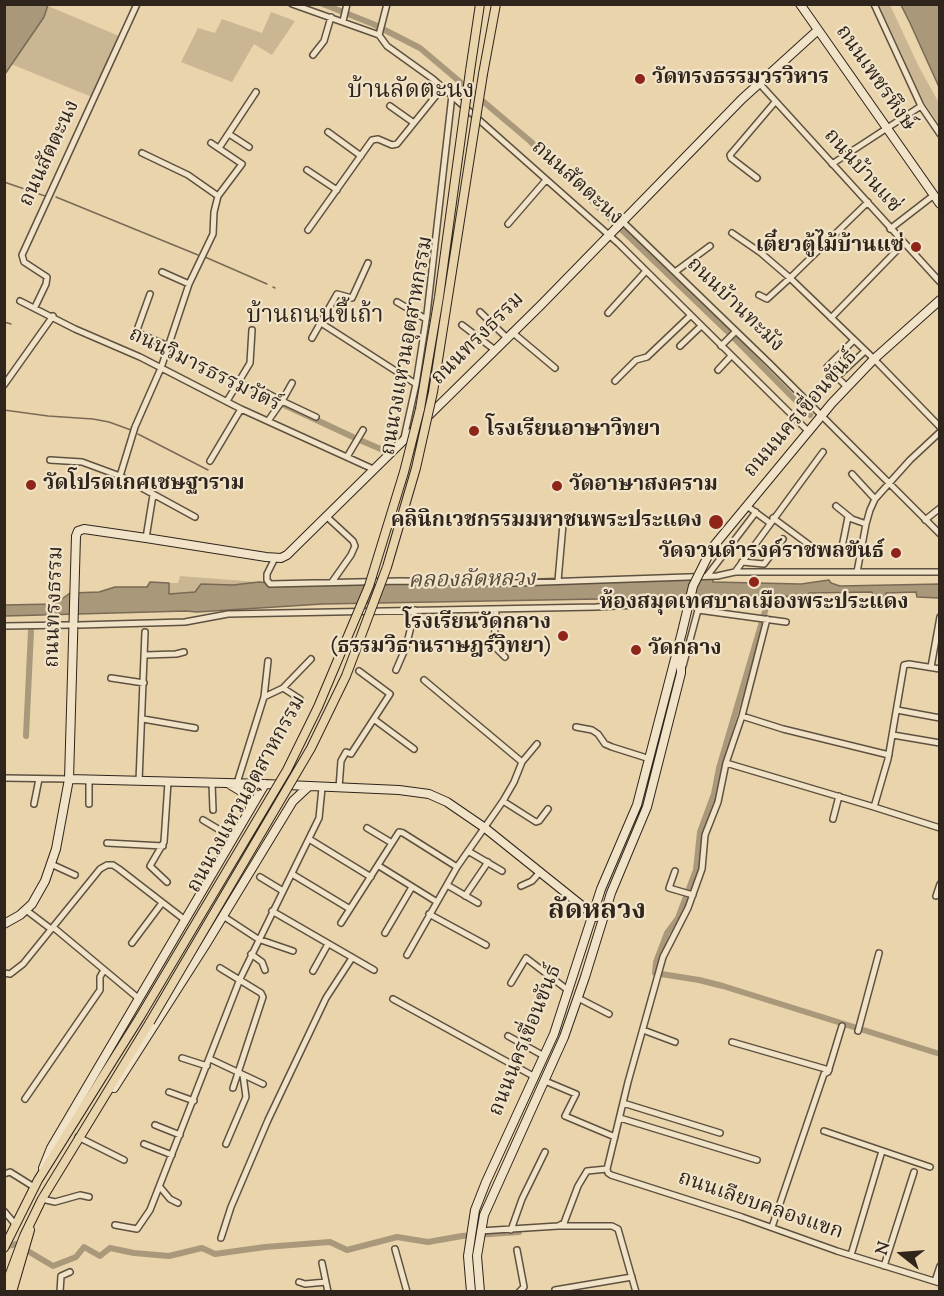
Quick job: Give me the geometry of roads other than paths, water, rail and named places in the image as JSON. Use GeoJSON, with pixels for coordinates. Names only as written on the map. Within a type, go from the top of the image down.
{"type":"FeatureCollection","features":[{"type":"Feature","properties":{"kind":"main road"},"geometry":{"type":"LineString","coordinates":[[470,71],[476,4]]}},
{"type":"Feature","properties":{"kind":"main road","name":"ถนนวงแหวนอุตสาหกรรม"},"geometry":{"type":"LineString","coordinates":[[36,1183],[140,1017],[287,770],[323,697],[369,586],[404,472],[424,388],[480,4]]}},
{"type":"Feature","properties":{"kind":"main road","name":"ถนนวงแหวนอุตสาหกรรม"},"geometry":{"type":"LineString","coordinates":[[17,1263],[42,1199],[150,1022],[311,748],[346,676],[387,567],[416,468],[433,392],[483,74],[490,4]]}},
{"type":"Feature","properties":{"kind":"main road"},"geometry":{"type":"LineString","coordinates":[[483,74],[496,4]]}},
{"type":"Feature","properties":{"kind":"main road","name":"ถนนเพชรหึงษ์"},"geometry":{"type":"LineString","coordinates":[[800,4],[939,204]]}},
{"type":"Feature","properties":{"kind":"main road","name":"ถนนทรงธรรม"},"geometry":{"type":"LineString","coordinates":[[26,910],[37,897],[51,864],[69,779],[76,536],[78,531],[84,529],[275,558],[287,555],[495,350],[759,84],[818,30]]}},
{"type":"Feature","properties":{"kind":"main road","name":"ถนนนครเขื่อนขันธ์"},"geometry":{"type":"LineString","coordinates":[[471,1292],[468,1256],[472,1221],[486,1182],[544,1056],[569,991],[592,915],[633,815],[650,759],[693,586],[712,548],[821,415],[874,359],[939,300]]}},
{"type":"Feature","properties":{"kind":"main road","name":"ถนนนครเขื่อนขันธ์"},"geometry":{"type":"LineString","coordinates":[[480,1292],[477,1256],[482,1220],[564,1037],[602,920],[647,807],[681,673],[681,632]]}},
{"type":"Feature","properties":{"kind":"main road"},"geometry":{"type":"LineString","coordinates":[[69,779],[265,784],[399,790],[429,794],[447,802],[485,828],[592,915],[602,920]]}},
{"type":"Feature","properties":{"kind":"main road"},"geometry":{"type":"LineString","coordinates":[[226,783],[249,798],[251,805],[249,811]]}},
{"type":"Feature","properties":{"kind":"main road","name":"ถนนวงแหวนอุตสาหกรรม"},"geometry":{"type":"LineString","coordinates":[[4,1248],[51,1148],[265,784]]}},
{"type":"Feature","properties":{"kind":"main road","name":"ถนนวงแหวนอุตสาหกรรม"},"geometry":{"type":"LineString","coordinates":[[80,1134],[128,1069],[293,801],[308,787]]}},
{"type":"Feature","properties":{"kind":"main road"},"geometry":{"type":"LineString","coordinates":[[257,799],[272,791],[286,797],[287,809],[275,831]]}},
{"type":"Feature","properties":{"kind":"main road"},"geometry":{"type":"LineString","coordinates":[[5,924],[26,910]]}},
{"type":"Feature","properties":{"kind":"main road"},"geometry":{"type":"LineString","coordinates":[[579,957],[590,960]]}},
{"type":"Feature","properties":{"kind":"main road"},"geometry":{"type":"LineString","coordinates":[[513,1124],[523,1128]]}},
{"type":"Feature","properties":{"kind":"main road"},"geometry":{"type":"LineString","coordinates":[[4,1290],[17,1263]]}},
{"type":"Feature","properties":{"kind":"main road"},"geometry":{"type":"LineString","coordinates":[[12,1292],[17,1263]]}},
{"type":"Feature","properties":{"kind":"street","name":"ถนนสัตตะนง"},"geometry":{"type":"LineString","coordinates":[[35,307],[47,277],[24,262],[22,255],[137,4]]}},
{"type":"Feature","properties":{"kind":"street","name":"ถนนสัตตะนง"},"geometry":{"type":"LineString","coordinates":[[292,4],[343,19],[379,34],[387,46],[452,95],[609,235],[808,431]]}},
{"type":"Feature","properties":{"kind":"street"},"geometry":{"type":"LineString","coordinates":[[379,34],[387,4]]}},
{"type":"Feature","properties":{"kind":"street"},"geometry":{"type":"LineString","coordinates":[[874,4],[921,106],[939,134]]}},
{"type":"Feature","properties":{"kind":"street"},"geometry":{"type":"LineString","coordinates":[[343,19],[346,7]]}},
{"type":"Feature","properties":{"kind":"street"},"geometry":{"type":"LineString","coordinates":[[313,55],[324,41],[332,17]]}},
{"type":"Feature","properties":{"kind":"street","name":"ถนนบ้านแซ่"},"geometry":{"type":"LineString","coordinates":[[759,84],[939,282]]}},
{"type":"Feature","properties":{"kind":"street"},"geometry":{"type":"LineString","coordinates":[[308,230],[374,139],[392,145],[397,144],[442,87]]}},
{"type":"Feature","properties":{"kind":"street"},"geometry":{"type":"LineString","coordinates":[[219,148],[256,92]]}},
{"type":"Feature","properties":{"kind":"street"},"geometry":{"type":"LineString","coordinates":[[404,439],[416,384],[426,319],[452,95]]}},
{"type":"Feature","properties":{"kind":"street"},"geometry":{"type":"LineString","coordinates":[[757,178],[730,155],[775,102]]}},
{"type":"Feature","properties":{"kind":"street"},"geometry":{"type":"LineString","coordinates":[[390,106],[414,123]]}},
{"type":"Feature","properties":{"kind":"street"},"geometry":{"type":"LineString","coordinates":[[832,164],[921,106]]}},
{"type":"Feature","properties":{"kind":"street"},"geometry":{"type":"LineString","coordinates":[[328,132],[361,156]]}},
{"type":"Feature","properties":{"kind":"street"},"geometry":{"type":"LineString","coordinates":[[229,134],[249,147]]}},
{"type":"Feature","properties":{"kind":"street"},"geometry":{"type":"LineString","coordinates":[[120,476],[135,427],[161,368],[189,284],[213,234],[214,212],[218,196],[242,164],[211,143]]}},
{"type":"Feature","properties":{"kind":"street"},"geometry":{"type":"LineString","coordinates":[[142,153],[188,174],[218,196]]}},
{"type":"Feature","properties":{"kind":"street"},"geometry":{"type":"LineString","coordinates":[[307,170],[337,190]]}},
{"type":"Feature","properties":{"kind":"street"},"geometry":{"type":"LineString","coordinates":[[508,224],[546,180]]}},
{"type":"Feature","properties":{"kind":"street"},"geometry":{"type":"LineString","coordinates":[[890,229],[934,195]]}},
{"type":"Feature","properties":{"kind":"street"},"geometry":{"type":"LineString","coordinates":[[759,295],[764,299],[771,297],[868,202]]}},
{"type":"Feature","properties":{"kind":"street","name":"ถนนบ้านทะมัง"},"geometry":{"type":"LineString","coordinates":[[622,221],[939,534]]}},
{"type":"Feature","properties":{"kind":"street"},"geometry":{"type":"LineString","coordinates":[[732,233],[761,253],[790,278],[874,359],[939,427]]}},
{"type":"Feature","properties":{"kind":"street"},"geometry":{"type":"LineString","coordinates":[[831,318],[904,243]]}},
{"type":"Feature","properties":{"kind":"street"},"geometry":{"type":"LineString","coordinates":[[675,272],[710,246]]}},
{"type":"Feature","properties":{"kind":"street"},"geometry":{"type":"LineString","coordinates":[[312,338],[337,293],[352,298],[369,263]]}},
{"type":"Feature","properties":{"kind":"street"},"geometry":{"type":"LineString","coordinates":[[608,313],[646,271]]}},
{"type":"Feature","properties":{"kind":"street"},"geometry":{"type":"LineString","coordinates":[[162,272],[189,284]]}},
{"type":"Feature","properties":{"kind":"street"},"geometry":{"type":"LineString","coordinates":[[150,294],[137,330],[138,333],[168,346]]}},
{"type":"Feature","properties":{"kind":"street","name":"ถนนวิมารธรรมวัตร์"},"geometry":{"type":"LineString","coordinates":[[20,301],[241,409],[373,470]]}},
{"type":"Feature","properties":{"kind":"street"},"geometry":{"type":"LineString","coordinates":[[396,302],[426,319]]}},
{"type":"Feature","properties":{"kind":"street"},"geometry":{"type":"LineString","coordinates":[[480,312],[555,368]]}},
{"type":"Feature","properties":{"kind":"street"},"geometry":{"type":"LineString","coordinates":[[4,385],[53,316]]}},
{"type":"Feature","properties":{"kind":"street"},"geometry":{"type":"LineString","coordinates":[[615,381],[636,360],[646,357],[690,316]]}},
{"type":"Feature","properties":{"kind":"street"},"geometry":{"type":"LineString","coordinates":[[321,323],[416,384]]}},
{"type":"Feature","properties":{"kind":"street"},"geometry":{"type":"LineString","coordinates":[[462,325],[495,350]]}},
{"type":"Feature","properties":{"kind":"street"},"geometry":{"type":"LineString","coordinates":[[680,346],[701,326]]}},
{"type":"Feature","properties":{"kind":"street"},"geometry":{"type":"LineString","coordinates":[[227,401],[250,363],[252,330]]}},
{"type":"Feature","properties":{"kind":"street"},"geometry":{"type":"LineString","coordinates":[[721,346],[735,332]]}},
{"type":"Feature","properties":{"kind":"street"},"geometry":{"type":"LineString","coordinates":[[847,387],[827,367],[854,340]]}},
{"type":"Feature","properties":{"kind":"street"},"geometry":{"type":"LineString","coordinates":[[837,377],[865,351]]}},
{"type":"Feature","properties":{"kind":"street"},"geometry":{"type":"LineString","coordinates":[[718,370],[730,356]]}},
{"type":"Feature","properties":{"kind":"street"},"geometry":{"type":"LineString","coordinates":[[268,421],[292,383]]}},
{"type":"Feature","properties":{"kind":"street"},"geometry":{"type":"LineString","coordinates":[[259,389],[316,417]]}},
{"type":"Feature","properties":{"kind":"street"},"geometry":{"type":"LineString","coordinates":[[210,461],[241,409]]}},
{"type":"Feature","properties":{"kind":"street"},"geometry":{"type":"LineString","coordinates":[[346,457],[363,430]]}},
{"type":"Feature","properties":{"kind":"street"},"geometry":{"type":"LineString","coordinates":[[857,572],[866,524],[876,499],[910,460],[939,432]]}},
{"type":"Feature","properties":{"kind":"street"},"geometry":{"type":"LineString","coordinates":[[735,572],[823,452]]}},
{"type":"Feature","properties":{"kind":"street"},"geometry":{"type":"LineString","coordinates":[[50,460],[82,462],[120,476],[195,518]]}},
{"type":"Feature","properties":{"kind":"street"},"geometry":{"type":"LineString","coordinates":[[852,474],[876,499]]}},
{"type":"Feature","properties":{"kind":"street"},"geometry":{"type":"LineString","coordinates":[[146,538],[153,495]]}},
{"type":"Feature","properties":{"kind":"street"},"geometry":{"type":"LineString","coordinates":[[747,506],[813,547]]}},
{"type":"Feature","properties":{"kind":"street"},"geometry":{"type":"LineString","coordinates":[[836,506],[848,517],[866,524]]}},
{"type":"Feature","properties":{"kind":"street"},"geometry":{"type":"LineString","coordinates":[[925,520],[939,508]]}},
{"type":"Feature","properties":{"kind":"street"},"geometry":{"type":"LineString","coordinates":[[707,576],[756,512]]}},
{"type":"Feature","properties":{"kind":"street"},"geometry":{"type":"LineString","coordinates":[[326,516],[353,541],[355,546],[332,582]]}},
{"type":"Feature","properties":{"kind":"street"},"geometry":{"type":"LineString","coordinates":[[841,552],[848,517]]}},
{"type":"Feature","properties":{"kind":"street"},"geometry":{"type":"LineString","coordinates":[[558,581],[563,524]]}},
{"type":"Feature","properties":{"kind":"street"},"geometry":{"type":"LineString","coordinates":[[742,562],[764,564],[783,539]]}},
{"type":"Feature","properties":{"kind":"street"},"geometry":{"type":"LineString","coordinates":[[275,558],[267,574],[270,584],[558,581],[717,576],[735,572],[939,572]]}},
{"type":"Feature","properties":{"kind":"street"},"geometry":{"type":"LineString","coordinates":[[4,626],[185,622],[228,614],[678,603],[695,605],[698,610],[681,673]]}},
{"type":"Feature","properties":{"kind":"street"},"geometry":{"type":"LineString","coordinates":[[496,609],[494,646],[505,657]]}},
{"type":"Feature","properties":{"kind":"street"},"geometry":{"type":"LineString","coordinates":[[396,670],[406,647],[415,610]]}},
{"type":"Feature","properties":{"kind":"street"},"geometry":{"type":"LineString","coordinates":[[698,610],[786,622]]}},
{"type":"Feature","properties":{"kind":"street"},"geometry":{"type":"LineString","coordinates":[[931,667],[939,617]]}},
{"type":"Feature","properties":{"kind":"street"},"geometry":{"type":"LineString","coordinates":[[558,1226],[565,1221],[578,1186],[587,1171],[607,1169],[663,957],[702,868],[705,835],[718,802],[726,763],[742,716],[766,619]]}},
{"type":"Feature","properties":{"kind":"street"},"geometry":{"type":"LineString","coordinates":[[140,781],[145,632]]}},
{"type":"Feature","properties":{"kind":"street"},"geometry":{"type":"LineString","coordinates":[[145,655],[184,652]]}},
{"type":"Feature","properties":{"kind":"street"},"geometry":{"type":"LineString","coordinates":[[264,697],[283,688],[311,659]]}},
{"type":"Feature","properties":{"kind":"street"},"geometry":{"type":"LineString","coordinates":[[237,783],[264,697],[268,661]]}},
{"type":"Feature","properties":{"kind":"street"},"geometry":{"type":"LineString","coordinates":[[874,807],[889,755],[905,664],[939,669]]}},
{"type":"Feature","properties":{"kind":"street"},"geometry":{"type":"LineString","coordinates":[[339,788],[341,761],[345,753],[351,754],[390,694],[359,671]]}},
{"type":"Feature","properties":{"kind":"street"},"geometry":{"type":"LineString","coordinates":[[111,678],[144,683]]}},
{"type":"Feature","properties":{"kind":"street"},"geometry":{"type":"LineString","coordinates":[[424,680],[522,762]]}},
{"type":"Feature","properties":{"kind":"street"},"geometry":{"type":"LineString","coordinates":[[283,688],[300,699]]}},
{"type":"Feature","properties":{"kind":"street"},"geometry":{"type":"LineString","coordinates":[[897,710],[939,718]]}},
{"type":"Feature","properties":{"kind":"street"},"geometry":{"type":"LineString","coordinates":[[742,716],[783,729],[889,755]]}},
{"type":"Feature","properties":{"kind":"street"},"geometry":{"type":"LineString","coordinates":[[143,719],[195,728]]}},
{"type":"Feature","properties":{"kind":"street"},"geometry":{"type":"LineString","coordinates":[[375,720],[414,749]]}},
{"type":"Feature","properties":{"kind":"street"},"geometry":{"type":"LineString","coordinates":[[576,727],[592,730],[605,744],[650,759]]}},
{"type":"Feature","properties":{"kind":"street"},"geometry":{"type":"LineString","coordinates":[[893,735],[939,743]]}},
{"type":"Feature","properties":{"kind":"street"},"geometry":{"type":"LineString","coordinates":[[407,956],[457,867],[503,801],[522,762],[537,744]]}},
{"type":"Feature","properties":{"kind":"street"},"geometry":{"type":"LineString","coordinates":[[726,763],[939,828]]}},
{"type":"Feature","properties":{"kind":"street"},"geometry":{"type":"LineString","coordinates":[[4,778],[69,779]]}},
{"type":"Feature","properties":{"kind":"street"},"geometry":{"type":"LineString","coordinates":[[33,804],[39,778]]}},
{"type":"Feature","properties":{"kind":"street"},"geometry":{"type":"LineString","coordinates":[[89,780],[89,804]]}},
{"type":"Feature","properties":{"kind":"street"},"geometry":{"type":"LineString","coordinates":[[167,882],[150,866],[163,846],[168,782]]}},
{"type":"Feature","properties":{"kind":"street"},"geometry":{"type":"LineString","coordinates":[[212,783],[213,810]]}},
{"type":"Feature","properties":{"kind":"street"},"geometry":{"type":"LineString","coordinates":[[115,1225],[137,1229],[150,1210],[240,979],[319,818],[322,788]]}},
{"type":"Feature","properties":{"kind":"street"},"geometry":{"type":"LineString","coordinates":[[833,819],[839,796]]}},
{"type":"Feature","properties":{"kind":"street"},"geometry":{"type":"LineString","coordinates":[[503,801],[536,822],[548,808]]}},
{"type":"Feature","properties":{"kind":"street"},"geometry":{"type":"LineString","coordinates":[[203,820],[233,838]]}},
{"type":"Feature","properties":{"kind":"street"},"geometry":{"type":"LineString","coordinates":[[367,828],[392,843]]}},
{"type":"Feature","properties":{"kind":"street"},"geometry":{"type":"LineString","coordinates":[[341,923],[400,832],[457,867]]}},
{"type":"Feature","properties":{"kind":"street"},"geometry":{"type":"LineString","coordinates":[[309,839],[371,877]]}},
{"type":"Feature","properties":{"kind":"street"},"geometry":{"type":"LineString","coordinates":[[107,843],[163,846]]}},
{"type":"Feature","properties":{"kind":"street"},"geometry":{"type":"LineString","coordinates":[[468,851],[502,871]]}},
{"type":"Feature","properties":{"kind":"street"},"geometry":{"type":"LineString","coordinates":[[465,896],[488,862]]}},
{"type":"Feature","properties":{"kind":"street"},"geometry":{"type":"LineString","coordinates":[[51,864],[75,875]]}},
{"type":"Feature","properties":{"kind":"street"},"geometry":{"type":"LineString","coordinates":[[4,973],[10,974],[23,964],[100,869],[106,865],[119,869],[185,920]]}},
{"type":"Feature","properties":{"kind":"street"},"geometry":{"type":"LineString","coordinates":[[379,866],[437,902]]}},
{"type":"Feature","properties":{"kind":"street"},"geometry":{"type":"LineString","coordinates":[[675,871],[669,888],[689,894]]}},
{"type":"Feature","properties":{"kind":"street"},"geometry":{"type":"LineString","coordinates":[[522,886],[532,881],[540,872]]}},
{"type":"Feature","properties":{"kind":"street"},"geometry":{"type":"LineString","coordinates":[[292,873],[350,909]]}},
{"type":"Feature","properties":{"kind":"street"},"geometry":{"type":"LineString","coordinates":[[260,877],[283,891]]}},
{"type":"Feature","properties":{"kind":"street"},"geometry":{"type":"LineString","coordinates":[[936,896],[939,884]]}},
{"type":"Feature","properties":{"kind":"street"},"geometry":{"type":"LineString","coordinates":[[447,885],[478,903]]}},
{"type":"Feature","properties":{"kind":"street"},"geometry":{"type":"LineString","coordinates":[[384,933],[412,887]]}},
{"type":"Feature","properties":{"kind":"street"},"geometry":{"type":"LineString","coordinates":[[132,943],[162,903]]}},
{"type":"Feature","properties":{"kind":"street"},"geometry":{"type":"LineString","coordinates":[[26,910],[52,928],[138,998]]}},
{"type":"Feature","properties":{"kind":"street"},"geometry":{"type":"LineString","coordinates":[[272,912],[374,970]]}},
{"type":"Feature","properties":{"kind":"street"},"geometry":{"type":"LineString","coordinates":[[429,914],[486,945]]}},
{"type":"Feature","properties":{"kind":"street"},"geometry":{"type":"LineString","coordinates":[[223,916],[258,939],[293,951]]}},
{"type":"Feature","properties":{"kind":"street"},"geometry":{"type":"LineString","coordinates":[[313,971],[328,944]]}},
{"type":"Feature","properties":{"kind":"street"},"geometry":{"type":"LineString","coordinates":[[858,1028],[879,953]]}},
{"type":"Feature","properties":{"kind":"street"},"geometry":{"type":"LineString","coordinates":[[251,954],[262,962],[265,970]]}},
{"type":"Feature","properties":{"kind":"street"},"geometry":{"type":"LineString","coordinates":[[221,1238],[231,1207],[268,1120],[326,998],[352,958]]}},
{"type":"Feature","properties":{"kind":"street"},"geometry":{"type":"LineString","coordinates":[[511,983],[526,958],[569,991]]}},
{"type":"Feature","properties":{"kind":"street"},"geometry":{"type":"LineString","coordinates":[[220,968],[261,993],[263,997],[240,1073],[233,1088]]}},
{"type":"Feature","properties":{"kind":"street"},"geometry":{"type":"LineString","coordinates":[[25,1099],[100,990],[100,977],[104,970]]}},
{"type":"Feature","properties":{"kind":"street"},"geometry":{"type":"LineString","coordinates":[[578,998],[609,1014]]}},
{"type":"Feature","properties":{"kind":"street"},"geometry":{"type":"LineString","coordinates":[[393,999],[535,1077]]}},
{"type":"Feature","properties":{"kind":"street"},"geometry":{"type":"LineString","coordinates":[[772,1227],[824,1074],[829,1070],[842,1026]]}},
{"type":"Feature","properties":{"kind":"street"},"geometry":{"type":"LineString","coordinates":[[643,1030],[675,1042]]}},
{"type":"Feature","properties":{"kind":"street"},"geometry":{"type":"LineString","coordinates":[[508,1036],[544,1056]]}},
{"type":"Feature","properties":{"kind":"street"},"geometry":{"type":"LineString","coordinates":[[732,1042],[829,1070]]}},
{"type":"Feature","properties":{"kind":"street"},"geometry":{"type":"LineString","coordinates":[[182,1058],[207,1066]]}},
{"type":"Feature","properties":{"kind":"street"},"geometry":{"type":"LineString","coordinates":[[210,1059],[263,1084]]}},
{"type":"Feature","properties":{"kind":"street"},"geometry":{"type":"LineString","coordinates":[[226,1144],[246,1097],[240,1073]]}},
{"type":"Feature","properties":{"kind":"street"},"geometry":{"type":"LineString","coordinates":[[544,1081],[576,1094],[565,1116],[615,1137]]}},
{"type":"Feature","properties":{"kind":"street"},"geometry":{"type":"LineString","coordinates":[[169,1092],[194,1101]]}},
{"type":"Feature","properties":{"kind":"street"},"geometry":{"type":"LineString","coordinates":[[623,1103],[720,1133]]}},
{"type":"Feature","properties":{"kind":"street"},"geometry":{"type":"LineString","coordinates":[[620,1118],[757,1160]]}},
{"type":"Feature","properties":{"kind":"street"},"geometry":{"type":"LineString","coordinates":[[155,1125],[180,1135]]}},
{"type":"Feature","properties":{"kind":"street"},"geometry":{"type":"LineString","coordinates":[[824,1131],[930,1167]]}},
{"type":"Feature","properties":{"kind":"street"},"geometry":{"type":"LineString","coordinates":[[80,1134],[124,1160]]}},
{"type":"Feature","properties":{"kind":"street"},"geometry":{"type":"LineString","coordinates":[[144,1144],[172,1155]]}},
{"type":"Feature","properties":{"kind":"street"},"geometry":{"type":"LineString","coordinates":[[851,1255],[882,1151]]}},
{"type":"Feature","properties":{"kind":"street"},"geometry":{"type":"LineString","coordinates":[[511,1230],[522,1199],[545,1152]]}},
{"type":"Feature","properties":{"kind":"street","name":"ถนนเลียบคลองแขก"},"geometry":{"type":"LineString","coordinates":[[607,1169],[611,1175],[937,1282]]}},
{"type":"Feature","properties":{"kind":"street"},"geometry":{"type":"LineString","coordinates":[[4,1174],[10,1172],[36,1183]]}},
{"type":"Feature","properties":{"kind":"street"},"geometry":{"type":"LineString","coordinates":[[884,1266],[914,1172]]}},
{"type":"Feature","properties":{"kind":"street"},"geometry":{"type":"LineString","coordinates":[[160,1187],[170,1199],[178,1203]]}},
{"type":"Feature","properties":{"kind":"street"},"geometry":{"type":"LineString","coordinates":[[42,1199],[55,1202],[80,1195],[89,1197]]}},
{"type":"Feature","properties":{"kind":"street"},"geometry":{"type":"LineString","coordinates":[[4,1211],[15,1224]]}},
{"type":"Feature","properties":{"kind":"street"},"geometry":{"type":"LineString","coordinates":[[479,1234],[558,1226],[612,1226],[618,1229],[636,1292]]}},
{"type":"Feature","properties":{"kind":"street"},"geometry":{"type":"LineString","coordinates":[[395,1249],[407,1292]]}},
{"type":"Feature","properties":{"kind":"street"},"geometry":{"type":"LineString","coordinates":[[517,1250],[524,1287],[519,1292]]}},
{"type":"Feature","properties":{"kind":"street"},"geometry":{"type":"LineString","coordinates":[[322,1263],[328,1292]]}},
{"type":"Feature","properties":{"kind":"street"},"geometry":{"type":"LineString","coordinates":[[937,1282],[939,1266]]}},
{"type":"Feature","properties":{"kind":"street"},"geometry":{"type":"LineString","coordinates":[[60,1292],[61,1276],[70,1272]]}},
{"type":"Feature","properties":{"kind":"street"},"geometry":{"type":"LineString","coordinates":[[555,1290],[632,1277]]}},
{"type":"Feature","properties":{"kind":"street"},"geometry":{"type":"LineString","coordinates":[[299,1282],[305,1284],[326,1281]]}},
{"type":"Feature","properties":{"kind":"waterway"},"geometry":{"type":"LineString","coordinates":[[323,4],[373,24],[420,48],[530,141],[615,223]]}},
{"type":"Feature","properties":{"kind":"waterway"},"geometry":{"type":"LineString","coordinates":[[4,182],[45,196]]}},
{"type":"Feature","properties":{"kind":"waterway"},"geometry":{"type":"LineString","coordinates":[[56,197],[198,255]]}},
{"type":"Feature","properties":{"kind":"waterway"},"geometry":{"type":"LineString","coordinates":[[621,229],[810,415]]}},
{"type":"Feature","properties":{"kind":"waterway"},"geometry":{"type":"LineString","coordinates":[[205,257],[267,284]]}},
{"type":"Feature","properties":{"kind":"waterway"},"geometry":{"type":"LineString","coordinates":[[4,322],[11,324]]}},
{"type":"Feature","properties":{"kind":"waterway"},"geometry":{"type":"LineString","coordinates":[[240,382],[275,401]]}},
{"type":"Feature","properties":{"kind":"waterway"},"geometry":{"type":"LineString","coordinates":[[282,404],[353,437]]}},
{"type":"Feature","properties":{"kind":"waterway"},"geometry":{"type":"LineString","coordinates":[[4,410],[93,419],[131,430]]}},
{"type":"Feature","properties":{"kind":"waterway"},"geometry":{"type":"LineString","coordinates":[[138,434],[208,470]]}},
{"type":"Feature","properties":{"kind":"waterway"},"geometry":{"type":"LineString","coordinates":[[362,441],[383,450]]}},
{"type":"Feature","properties":{"kind":"waterway"},"geometry":{"type":"LineString","coordinates":[[771,591],[719,768],[714,794],[700,832],[696,870],[678,918],[667,933],[656,962],[655,973],[723,986],[940,1054]]}},
{"type":"Feature","properties":{"kind":"waterway"},"geometry":{"type":"LineString","coordinates":[[26,736],[31,631]]}},
{"type":"Feature","properties":{"kind":"waterway"},"geometry":{"type":"LineString","coordinates":[[4,1247],[16,1244],[53,1266],[76,1257],[84,1247],[100,1256],[110,1248],[169,1256],[202,1248],[215,1254],[330,1242],[347,1250],[397,1237],[428,1242],[462,1236],[519,1232]]}},
{"type":"Feature","properties":{"kind":"place","name":"วัดทรงธรรมวรวิหาร"},"geometry":{"type":"Point","coordinates":[640,79]}},
{"type":"Feature","properties":{"kind":"place","name":"เตี๋ยวตู้ไม้บ้านแซ่"},"geometry":{"type":"Point","coordinates":[916,247]}},
{"type":"Feature","properties":{"kind":"place","name":"โรงเรียนอาษาวิทยา"},"geometry":{"type":"Point","coordinates":[474,431]}},
{"type":"Feature","properties":{"kind":"place","name":"วัดโปรดเกศเชษฐาราม"},"geometry":{"type":"Point","coordinates":[31,485]}},
{"type":"Feature","properties":{"kind":"place","name":"วัดอาษาสงคราม"},"geometry":{"type":"Point","coordinates":[557,486]}},
{"type":"Feature","properties":{"kind":"place","name":"คลินิกเวชกรรมมหาชนพระประแดง"},"geometry":{"type":"Point","coordinates":[716,522]}},
{"type":"Feature","properties":{"kind":"place","name":"วัดจวนดำรงค์ราชพลขันธ์"},"geometry":{"type":"Point","coordinates":[896,553]}},
{"type":"Feature","properties":{"kind":"place","name":"ห้องสมุดเทศบาลเมืองพระประแดง"},"geometry":{"type":"Point","coordinates":[754,582]}},
{"type":"Feature","properties":{"kind":"place","name":"โรงเรียนวัดกลาง (ธรรมวิธานราษฎร์วิทยา)"},"geometry":{"type":"Point","coordinates":[563,636]}},
{"type":"Feature","properties":{"kind":"place","name":"วัดกลาง"},"geometry":{"type":"Point","coordinates":[636,650]}},
{"type":"Feature","properties":{"kind":"district","name":"บ้านลัดตะนง"},"geometry":{"type":"Point","coordinates":[411,93]}},
{"type":"Feature","properties":{"kind":"district","name":"บ้านถนนขี้เถ้า"},"geometry":{"type":"Point","coordinates":[315,318]}},
{"type":"Feature","properties":{"kind":"district","name":"ลัดหลวง"},"geometry":{"type":"Point","coordinates":[597,913]}},
{"type":"Feature","properties":{"kind":"water label","name":"คลองลัดหลวง"},"geometry":{"type":"Point","coordinates":[472,582]}}]}
